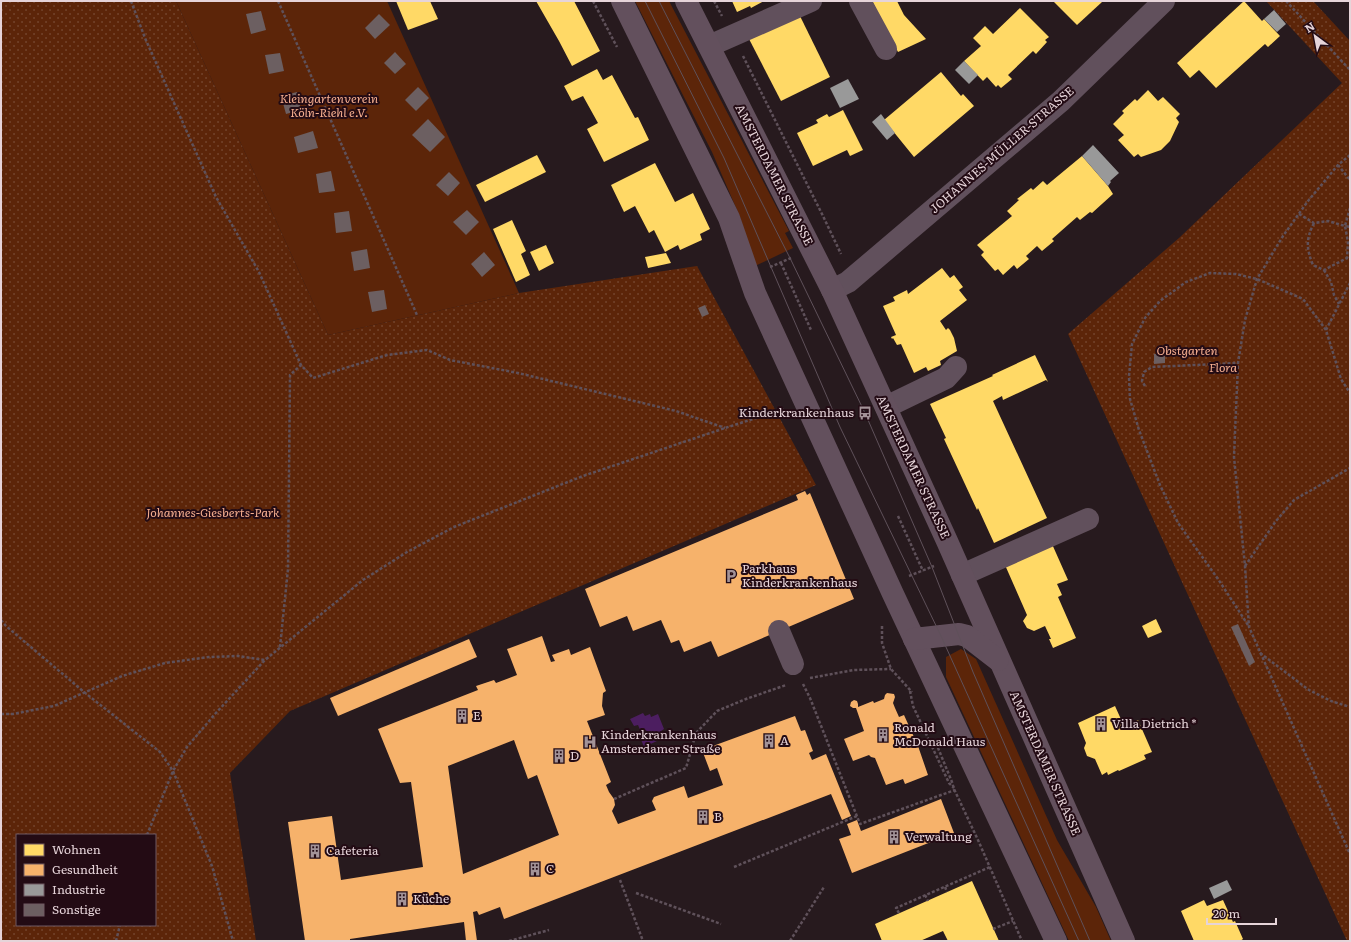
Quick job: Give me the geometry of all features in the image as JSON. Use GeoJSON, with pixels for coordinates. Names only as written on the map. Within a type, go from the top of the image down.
{"type":"FeatureCollection","features":[{"type":"Feature","properties":{"kind":"main road"},"geometry":{"type":"LineString","coordinates":[[622,1],[730,218],[754,293],[1056,941]]}},
{"type":"Feature","properties":{"kind":"main road","name":"AMSTERDAMER STRASSE"},"geometry":{"type":"LineString","coordinates":[[686,1],[803,232],[840,286],[886,407],[1001,662],[1124,941]]}},
{"type":"Feature","properties":{"kind":"main road"},"geometry":{"type":"LineString","coordinates":[[914,639],[959,634],[966,636],[1001,662]]}},
{"type":"Feature","properties":{"kind":"street"},"geometry":{"type":"LineString","coordinates":[[709,46],[811,1]]}},
{"type":"Feature","properties":{"kind":"street"},"geometry":{"type":"LineString","coordinates":[[860,1],[886,49]]}},
{"type":"Feature","properties":{"kind":"street","name":"JOHANNES-MÜLLER-STRASSE"},"geometry":{"type":"LineString","coordinates":[[840,286],[1061,101],[1164,1]]}},
{"type":"Feature","properties":{"kind":"street"},"geometry":{"type":"LineString","coordinates":[[886,407],[946,378],[956,368]]}},
{"type":"Feature","properties":{"kind":"street"},"geometry":{"type":"LineString","coordinates":[[962,575],[1088,518]]}},
{"type":"Feature","properties":{"kind":"street"},"geometry":{"type":"LineString","coordinates":[[778,631],[797,672]]}},
{"type":"Feature","properties":{"kind":"path"},"geometry":{"type":"LineString","coordinates":[[131,1],[145,38],[216,197],[259,272],[301,365],[313,378],[387,355],[427,350],[450,360],[518,372],[676,411],[725,428]]}},
{"type":"Feature","properties":{"kind":"path"},"geometry":{"type":"LineString","coordinates":[[278,1],[417,315]]}},
{"type":"Feature","properties":{"kind":"path"},"geometry":{"type":"LineString","coordinates":[[714,1],[840,251],[840,286]]}},
{"type":"Feature","properties":{"kind":"path"},"geometry":{"type":"LineString","coordinates":[[1286,1],[1350,70]]}},
{"type":"Feature","properties":{"kind":"path"},"geometry":{"type":"LineString","coordinates":[[1249,627],[1245,566],[1234,457],[1238,363],[1245,320],[1257,279],[1283,236],[1338,166],[1350,155]]}},
{"type":"Feature","properties":{"kind":"path"},"geometry":{"type":"LineString","coordinates":[[1338,166],[1350,180]]}},
{"type":"Feature","properties":{"kind":"path"},"geometry":{"type":"LineString","coordinates":[[1324,270],[1348,258],[1348,242],[1345,226],[1350,208]]}},
{"type":"Feature","properties":{"kind":"path"},"geometry":{"type":"LineString","coordinates":[[1300,214],[1314,223],[1328,221],[1350,227]]}},
{"type":"Feature","properties":{"kind":"path"},"geometry":{"type":"LineString","coordinates":[[803,232],[826,222]]}},
{"type":"Feature","properties":{"kind":"path"},"geometry":{"type":"LineString","coordinates":[[1314,223],[1309,232],[1307,245],[1309,254],[1313,265],[1324,270],[1331,282],[1334,295],[1339,304]]}},
{"type":"Feature","properties":{"kind":"path"},"geometry":{"type":"LineString","coordinates":[[765,269],[795,256]]}},
{"type":"Feature","properties":{"kind":"path"},"geometry":{"type":"LineString","coordinates":[[781,263],[811,330]]}},
{"type":"Feature","properties":{"kind":"path"},"geometry":{"type":"LineString","coordinates":[[1350,393],[1341,378],[1326,330],[1303,299],[1257,279],[1236,274],[1210,273],[1186,282],[1160,301],[1145,318],[1132,344],[1129,376],[1130,399],[1139,430],[1160,485],[1178,523],[1218,579],[1249,627],[1350,854]]}},
{"type":"Feature","properties":{"kind":"path"},"geometry":{"type":"LineString","coordinates":[[1326,330],[1350,283]]}},
{"type":"Feature","properties":{"kind":"path"},"geometry":{"type":"LineString","coordinates":[[1145,386],[1142,381],[1144,372],[1152,367],[1238,363]]}},
{"type":"Feature","properties":{"kind":"path"},"geometry":{"type":"LineString","coordinates":[[280,648],[288,569],[290,375],[301,365]]}},
{"type":"Feature","properties":{"kind":"path"},"geometry":{"type":"LineString","coordinates":[[147,834],[173,771],[187,747],[215,714],[265,660],[363,580],[407,552],[454,527],[584,476],[778,411],[787,405]]}},
{"type":"Feature","properties":{"kind":"path"},"geometry":{"type":"LineString","coordinates":[[1245,566],[1276,521],[1294,500],[1350,468]]}},
{"type":"Feature","properties":{"kind":"path"},"geometry":{"type":"LineString","coordinates":[[898,516],[923,571]]}},
{"type":"Feature","properties":{"kind":"path"},"geometry":{"type":"LineString","coordinates":[[907,578],[937,565]]}},
{"type":"Feature","properties":{"kind":"path"},"geometry":{"type":"LineString","coordinates":[[1,620],[6,626],[84,692],[160,752],[173,771],[212,866],[233,941]]}},
{"type":"Feature","properties":{"kind":"path"},"geometry":{"type":"LineString","coordinates":[[1260,653],[1310,690],[1331,701],[1350,707]]}},
{"type":"Feature","properties":{"kind":"path"},"geometry":{"type":"LineString","coordinates":[[1,714],[13,714],[54,706],[122,676],[165,663],[209,657],[238,656],[265,660]]}},
{"type":"Feature","properties":{"kind":"path"},"geometry":{"type":"LineString","coordinates":[[614,799],[686,768],[696,733],[717,711],[797,672],[891,669]]}},
{"type":"Feature","properties":{"kind":"path"},"geometry":{"type":"LineString","coordinates":[[797,672],[810,698],[860,824],[954,790]]}},
{"type":"Feature","properties":{"kind":"path"},"geometry":{"type":"LineString","coordinates":[[910,689],[913,706],[990,867],[1022,941]]}},
{"type":"Feature","properties":{"kind":"path"},"geometry":{"type":"LineString","coordinates":[[734,867],[857,816]]}},
{"type":"Feature","properties":{"kind":"path"},"geometry":{"type":"LineString","coordinates":[[899,913],[896,908],[990,867]]}},
{"type":"Feature","properties":{"kind":"path"},"geometry":{"type":"LineString","coordinates":[[620,880],[643,941]]}},
{"type":"Feature","properties":{"kind":"path"},"geometry":{"type":"LineString","coordinates":[[790,941],[824,887]]}},
{"type":"Feature","properties":{"kind":"path"},"geometry":{"type":"LineString","coordinates":[[945,887],[947,892]]}},
{"type":"Feature","properties":{"kind":"path"},"geometry":{"type":"LineString","coordinates":[[636,893],[721,924]]}},
{"type":"Feature","properties":{"kind":"path"},"geometry":{"type":"LineString","coordinates":[[925,895],[928,901]]}},
{"type":"Feature","properties":{"kind":"path"},"geometry":{"type":"LineString","coordinates":[[993,929],[1013,921]]}},
{"type":"Feature","properties":{"kind":"path"},"geometry":{"type":"LineString","coordinates":[[116,941],[120,926]]}},
{"type":"Feature","properties":{"kind":"path"},"geometry":{"type":"LineString","coordinates":[[509,941],[549,930]]}},
{"type":"Feature","properties":{"kind":"green space","name":"Johannes-Giesberts-Park"},"geometry":{"type":"Polygon","coordinates":[[[1,1],[176,1],[328,335],[519,293],[697,266],[816,485],[290,711],[230,773],[256,941],[1,941],[1,1]]]}},
{"type":"Feature","properties":{"kind":"green space","name":"Kleingartenverein Köln-Riehl e.V."},"geometry":{"type":"Polygon","coordinates":[[[176,1],[387,1],[519,293],[328,335],[176,1]]]}},
{"type":"Feature","properties":{"kind":"green space"},"geometry":{"type":"Polygon","coordinates":[[[635,1],[669,1],[789,231],[785,233],[793,248],[755,266],[740,217],[712,152],[635,1]]]}},
{"type":"Feature","properties":{"kind":"green space","name":"Flora"},"geometry":{"type":"Polygon","coordinates":[[[1266,1],[1313,1],[1350,41],[1350,941],[1347,941],[1068,334],[1179,238],[1342,83],[1266,1]]]}},
{"type":"Feature","properties":{"kind":"green space"},"geometry":{"type":"Polygon","coordinates":[[[961,649],[976,659],[1057,840],[1096,907],[1111,941],[1069,941],[946,677],[946,657],[961,649]]]}},
{"type":"Feature","properties":{"kind":"shaded area"},"geometry":{"type":"Polygon","coordinates":[[[643,713],[645,716],[650,714],[651,717],[658,714],[664,729],[658,733],[659,737],[656,738],[657,741],[644,747],[640,737],[648,733],[646,730],[641,732],[638,725],[634,726],[630,719],[643,713]]]}},
{"type":"Feature","properties":{"kind":"building: Wohnen"},"geometry":{"type":"Polygon","coordinates":[[[396,1],[430,1],[438,19],[408,30],[396,1]]]}},
{"type":"Feature","properties":{"kind":"building: Wohnen"},"geometry":{"type":"Polygon","coordinates":[[[536,1],[574,1],[600,51],[572,66],[536,1]]]}},
{"type":"Feature","properties":{"kind":"building: Wohnen"},"geometry":{"type":"Polygon","coordinates":[[[732,1],[764,1],[751,8],[750,6],[737,12],[732,1]]]}},
{"type":"Feature","properties":{"kind":"building: Wohnen"},"geometry":{"type":"Polygon","coordinates":[[[872,1],[897,1],[904,15],[926,39],[898,52],[872,1]]]}},
{"type":"Feature","properties":{"kind":"building: Wohnen"},"geometry":{"type":"Polygon","coordinates":[[[1053,1],[1101,1],[1102,2],[1077,25],[1053,1]]]}},
{"type":"Feature","properties":{"kind":"building: Wohnen"},"geometry":{"type":"Polygon","coordinates":[[[1244,1],[1262,21],[1264,19],[1280,36],[1268,47],[1265,44],[1216,88],[1199,70],[1190,78],[1177,63],[1244,1]]]}},
{"type":"Feature","properties":{"kind":"building: Wohnen"},"geometry":{"type":"Polygon","coordinates":[[[1020,8],[1049,37],[1045,40],[1047,42],[1036,54],[1033,51],[1008,75],[1012,79],[1001,88],[998,85],[996,87],[987,77],[983,81],[964,61],[981,46],[973,38],[985,26],[993,34],[1020,8]]]}},
{"type":"Feature","properties":{"kind":"building: Wohnen"},"geometry":{"type":"Polygon","coordinates":[[[798,12],[830,77],[781,101],[748,37],[798,12]]]}},
{"type":"Feature","properties":{"kind":"building: Wohnen"},"geometry":{"type":"Polygon","coordinates":[[[597,69],[603,80],[612,75],[635,118],[638,117],[649,140],[604,162],[587,129],[598,123],[583,96],[572,101],[564,86],[597,69]]]}},
{"type":"Feature","properties":{"kind":"building: Wohnen"},"geometry":{"type":"Polygon","coordinates":[[[941,72],[961,96],[963,94],[974,106],[914,157],[884,120],[941,72]]]}},
{"type":"Feature","properties":{"kind":"building: Wohnen"},"geometry":{"type":"Polygon","coordinates":[[[1148,90],[1158,101],[1163,97],[1180,114],[1176,118],[1179,122],[1170,141],[1161,150],[1141,157],[1138,154],[1134,157],[1118,140],[1124,135],[1113,124],[1124,113],[1122,111],[1135,99],[1137,101],[1148,90]]]}},
{"type":"Feature","properties":{"kind":"building: Wohnen"},"geometry":{"type":"Polygon","coordinates":[[[843,110],[863,150],[850,156],[847,150],[813,166],[797,133],[818,123],[816,120],[827,114],[829,117],[843,110]]]}},
{"type":"Feature","properties":{"kind":"building: Wohnen"},"geometry":{"type":"Polygon","coordinates":[[[537,155],[546,172],[485,202],[476,185],[537,155]]]}},
{"type":"Feature","properties":{"kind":"building: Wohnen"},"geometry":{"type":"Polygon","coordinates":[[[1082,156],[1113,194],[1092,213],[1090,212],[1080,220],[1077,217],[1052,239],[1054,241],[1042,251],[1037,246],[1026,256],[1029,259],[1017,269],[1014,265],[1003,275],[998,269],[995,271],[981,255],[984,252],[977,245],[1012,216],[1007,211],[1019,200],[1017,199],[1031,188],[1033,190],[1043,181],[1047,185],[1082,156]]]}},
{"type":"Feature","properties":{"kind":"building: Wohnen"},"geometry":{"type":"Polygon","coordinates":[[[655,163],[675,202],[693,193],[710,229],[700,234],[702,240],[680,250],[678,245],[665,252],[654,230],[649,233],[635,206],[624,212],[611,185],[655,163]]]}},
{"type":"Feature","properties":{"kind":"building: Wohnen"},"geometry":{"type":"Polygon","coordinates":[[[512,220],[526,251],[521,254],[530,275],[516,282],[493,229],[512,220]]]}},
{"type":"Feature","properties":{"kind":"building: Wohnen"},"geometry":{"type":"Polygon","coordinates":[[[546,245],[554,263],[539,271],[530,252],[546,245]]]}},
{"type":"Feature","properties":{"kind":"building: Wohnen"},"geometry":{"type":"Polygon","coordinates":[[[666,253],[671,263],[648,268],[645,257],[666,253]]]}},
{"type":"Feature","properties":{"kind":"building: Wohnen"},"geometry":{"type":"Polygon","coordinates":[[[942,268],[950,278],[954,275],[963,287],[959,290],[967,300],[940,321],[946,330],[948,328],[950,330],[954,338],[957,351],[940,361],[941,365],[928,371],[926,367],[914,373],[901,344],[897,345],[891,337],[896,335],[883,306],[895,301],[893,297],[907,290],[908,294],[942,268]]]}},
{"type":"Feature","properties":{"kind":"building: Wohnen"},"geometry":{"type":"Polygon","coordinates":[[[1035,355],[1048,382],[1046,380],[1003,400],[1002,396],[993,401],[1047,518],[994,543],[944,439],[946,438],[930,404],[993,376],[992,375],[1035,355]]]}},
{"type":"Feature","properties":{"kind":"building: Wohnen"},"geometry":{"type":"Polygon","coordinates":[[[1052,544],[1068,580],[1057,584],[1062,595],[1058,597],[1076,638],[1053,648],[1045,626],[1034,631],[1027,628],[1023,621],[1027,615],[1005,565],[1052,544]]]}},
{"type":"Feature","properties":{"kind":"building: Wohnen"},"geometry":{"type":"Polygon","coordinates":[[[1156,619],[1162,632],[1148,638],[1142,626],[1156,619]]]}},
{"type":"Feature","properties":{"kind":"building: Wohnen"},"geometry":{"type":"Polygon","coordinates":[[[1115,706],[1124,726],[1138,720],[1152,752],[1144,755],[1146,759],[1108,775],[1107,772],[1102,775],[1095,759],[1087,756],[1084,748],[1086,743],[1078,723],[1115,706]]]}},
{"type":"Feature","properties":{"kind":"building: Wohnen"},"geometry":{"type":"Polygon","coordinates":[[[972,881],[999,941],[948,941],[943,931],[920,941],[882,941],[875,924],[972,881]]]}},
{"type":"Feature","properties":{"kind":"building: Wohnen"},"geometry":{"type":"Polygon","coordinates":[[[1204,900],[1207,906],[1223,900],[1243,939],[1240,941],[1194,941],[1181,911],[1204,900]]]}},
{"type":"Feature","properties":{"kind":"building: Gesundheit","name":"Parkhaus Kinderkrankenhaus"},"geometry":{"type":"Polygon","coordinates":[[[805,491],[807,495],[810,493],[854,599],[718,657],[711,641],[684,652],[679,640],[671,643],[661,620],[633,631],[627,616],[600,627],[585,589],[798,500],[796,495],[805,491]]]}},
{"type":"Feature","properties":{"kind":"building: Gesundheit"},"geometry":{"type":"Polygon","coordinates":[[[542,636],[551,662],[555,661],[552,655],[569,649],[571,655],[590,647],[606,691],[603,693],[602,706],[605,715],[587,721],[611,782],[606,785],[614,799],[615,805],[612,811],[618,824],[656,810],[652,801],[654,797],[684,786],[688,798],[723,785],[717,768],[710,771],[702,750],[795,716],[801,731],[805,730],[813,751],[809,753],[812,760],[826,754],[851,816],[842,820],[831,794],[504,919],[500,907],[479,915],[477,911],[473,912],[477,941],[466,941],[464,922],[350,939],[350,941],[305,941],[288,822],[332,816],[341,880],[423,867],[411,782],[400,783],[378,729],[478,690],[476,686],[494,680],[496,683],[517,675],[507,649],[542,636]],[[514,740],[448,766],[463,874],[559,835],[537,775],[528,779],[514,740]]]}},
{"type":"Feature","properties":{"kind":"building: Gesundheit"},"geometry":{"type":"Polygon","coordinates":[[[469,639],[477,657],[338,716],[330,698],[469,639]]]}},
{"type":"Feature","properties":{"kind":"building: Gesundheit","name":"Ronald McDonald Haus"},"geometry":{"type":"Polygon","coordinates":[[[887,693],[894,694],[895,697],[893,703],[895,708],[899,717],[904,715],[918,746],[928,775],[905,784],[903,779],[886,785],[875,758],[869,755],[853,761],[844,739],[864,731],[856,708],[850,706],[851,702],[854,700],[857,701],[858,707],[873,701],[874,703],[884,699],[887,693]]]}},
{"type":"Feature","properties":{"kind":"building: Gesundheit","name":"Verwaltung"},"geometry":{"type":"Polygon","coordinates":[[[941,799],[954,833],[852,873],[839,839],[851,835],[847,824],[857,820],[861,831],[941,799]]]}},
{"type":"Feature","properties":{"kind":"building: Industrie"},"geometry":{"type":"Polygon","coordinates":[[[1274,10],[1286,24],[1277,32],[1264,19],[1274,10]]]}},
{"type":"Feature","properties":{"kind":"building: Industrie"},"geometry":{"type":"Polygon","coordinates":[[[964,61],[978,75],[969,84],[955,70],[964,61]]]}},
{"type":"Feature","properties":{"kind":"building: Industrie"},"geometry":{"type":"Polygon","coordinates":[[[848,79],[859,99],[840,108],[830,88],[848,79]]]}},
{"type":"Feature","properties":{"kind":"building: Industrie"},"geometry":{"type":"Polygon","coordinates":[[[881,114],[895,133],[887,140],[872,122],[881,114]]]}},
{"type":"Feature","properties":{"kind":"building: Industrie"},"geometry":{"type":"Polygon","coordinates":[[[1093,145],[1119,173],[1110,181],[1111,182],[1108,186],[1082,156],[1093,145]]]}},
{"type":"Feature","properties":{"kind":"building: Industrie"},"geometry":{"type":"Polygon","coordinates":[[[1227,880],[1232,890],[1214,899],[1209,888],[1227,880]]]}},
{"type":"Feature","properties":{"kind":"building: Sonstige"},"geometry":{"type":"Polygon","coordinates":[[[261,11],[266,30],[251,34],[246,14],[261,11]]]}},
{"type":"Feature","properties":{"kind":"building: Sonstige"},"geometry":{"type":"Polygon","coordinates":[[[379,14],[390,25],[375,39],[365,28],[379,14]]]}},
{"type":"Feature","properties":{"kind":"building: Sonstige"},"geometry":{"type":"Polygon","coordinates":[[[395,52],[406,64],[395,74],[384,63],[395,52]]]}},
{"type":"Feature","properties":{"kind":"building: Sonstige"},"geometry":{"type":"Polygon","coordinates":[[[280,53],[284,71],[269,74],[265,55],[280,53]]]}},
{"type":"Feature","properties":{"kind":"building: Sonstige"},"geometry":{"type":"Polygon","coordinates":[[[418,87],[429,98],[416,111],[405,100],[418,87]]]}},
{"type":"Feature","properties":{"kind":"building: Sonstige"},"geometry":{"type":"Polygon","coordinates":[[[297,92],[301,110],[286,114],[281,96],[297,92]]]}},
{"type":"Feature","properties":{"kind":"building: Sonstige"},"geometry":{"type":"Polygon","coordinates":[[[428,119],[445,137],[430,152],[412,135],[428,119]]]}},
{"type":"Feature","properties":{"kind":"building: Sonstige"},"geometry":{"type":"Polygon","coordinates":[[[313,131],[318,148],[298,153],[294,137],[313,131]]]}},
{"type":"Feature","properties":{"kind":"building: Sonstige"},"geometry":{"type":"Polygon","coordinates":[[[331,171],[335,191],[319,193],[316,174],[331,171]]]}},
{"type":"Feature","properties":{"kind":"building: Sonstige"},"geometry":{"type":"Polygon","coordinates":[[[449,172],[460,183],[448,196],[436,185],[449,172]]]}},
{"type":"Feature","properties":{"kind":"building: Sonstige"},"geometry":{"type":"Polygon","coordinates":[[[467,210],[479,222],[466,235],[453,222],[467,210]]]}},
{"type":"Feature","properties":{"kind":"building: Sonstige"},"geometry":{"type":"Polygon","coordinates":[[[349,211],[352,231],[336,233],[334,213],[349,211]]]}},
{"type":"Feature","properties":{"kind":"building: Sonstige"},"geometry":{"type":"Polygon","coordinates":[[[367,249],[370,268],[354,271],[351,252],[367,249]]]}},
{"type":"Feature","properties":{"kind":"building: Sonstige"},"geometry":{"type":"Polygon","coordinates":[[[484,252],[495,265],[482,277],[471,264],[484,252]]]}},
{"type":"Feature","properties":{"kind":"building: Sonstige"},"geometry":{"type":"Polygon","coordinates":[[[384,290],[387,309],[372,312],[368,292],[384,290]]]}},
{"type":"Feature","properties":{"kind":"building: Sonstige"},"geometry":{"type":"Polygon","coordinates":[[[705,305],[709,314],[702,317],[698,308],[705,305]]]}},
{"type":"Feature","properties":{"kind":"building: Sonstige"},"geometry":{"type":"Polygon","coordinates":[[[1154,354],[1165,354],[1165,363],[1154,364],[1154,354]]]}},
{"type":"Feature","properties":{"kind":"building: Sonstige"},"geometry":{"type":"Polygon","coordinates":[[[1238,624],[1255,662],[1249,666],[1231,627],[1238,624]]]}},
{"type":"Feature","properties":{"kind":"tram line"},"geometry":{"type":"LineString","coordinates":[[645,1],[724,158],[840,427],[941,636],[1079,941]]}},
{"type":"Feature","properties":{"kind":"tram line"},"geometry":{"type":"LineString","coordinates":[[659,1],[790,258],[865,413],[932,567],[973,672],[1090,941]]}},
{"type":"Feature","properties":{"kind":"place","name":"Kinderkrankenhaus"},"geometry":{"type":"Point","coordinates":[865,413]}},
{"type":"Feature","properties":{"kind":"place","name":"Parkhaus Kinderkrankenhaus"},"geometry":{"type":"Point","coordinates":[731,576]}},
{"type":"Feature","properties":{"kind":"place","name":"E"},"geometry":{"type":"Point","coordinates":[462,716]}},
{"type":"Feature","properties":{"kind":"place","name":"Villa Dietrich *"},"geometry":{"type":"Point","coordinates":[1101,724]}},
{"type":"Feature","properties":{"kind":"place","name":"Ronald McDonald Haus"},"geometry":{"type":"Point","coordinates":[883,735]}},
{"type":"Feature","properties":{"kind":"place","name":"A"},"geometry":{"type":"Point","coordinates":[769,741]}},
{"type":"Feature","properties":{"kind":"place","name":"Kinderkrankenhaus Amsterdamer Straße"},"geometry":{"type":"Point","coordinates":[590,742]}},
{"type":"Feature","properties":{"kind":"place","name":"D"},"geometry":{"type":"Point","coordinates":[559,756]}},
{"type":"Feature","properties":{"kind":"place","name":"B"},"geometry":{"type":"Point","coordinates":[703,817]}},
{"type":"Feature","properties":{"kind":"place","name":"Verwaltung"},"geometry":{"type":"Point","coordinates":[894,837]}},
{"type":"Feature","properties":{"kind":"place","name":"Cafeteria"},"geometry":{"type":"Point","coordinates":[315,851]}},
{"type":"Feature","properties":{"kind":"place","name":"C"},"geometry":{"type":"Point","coordinates":[535,869]}},
{"type":"Feature","properties":{"kind":"place","name":"Küche"},"geometry":{"type":"Point","coordinates":[402,899]}},
{"type":"Feature","properties":{"kind":"park label","name":"Obstgarten"},"geometry":{"type":"Point","coordinates":[1187,351]}}]}
